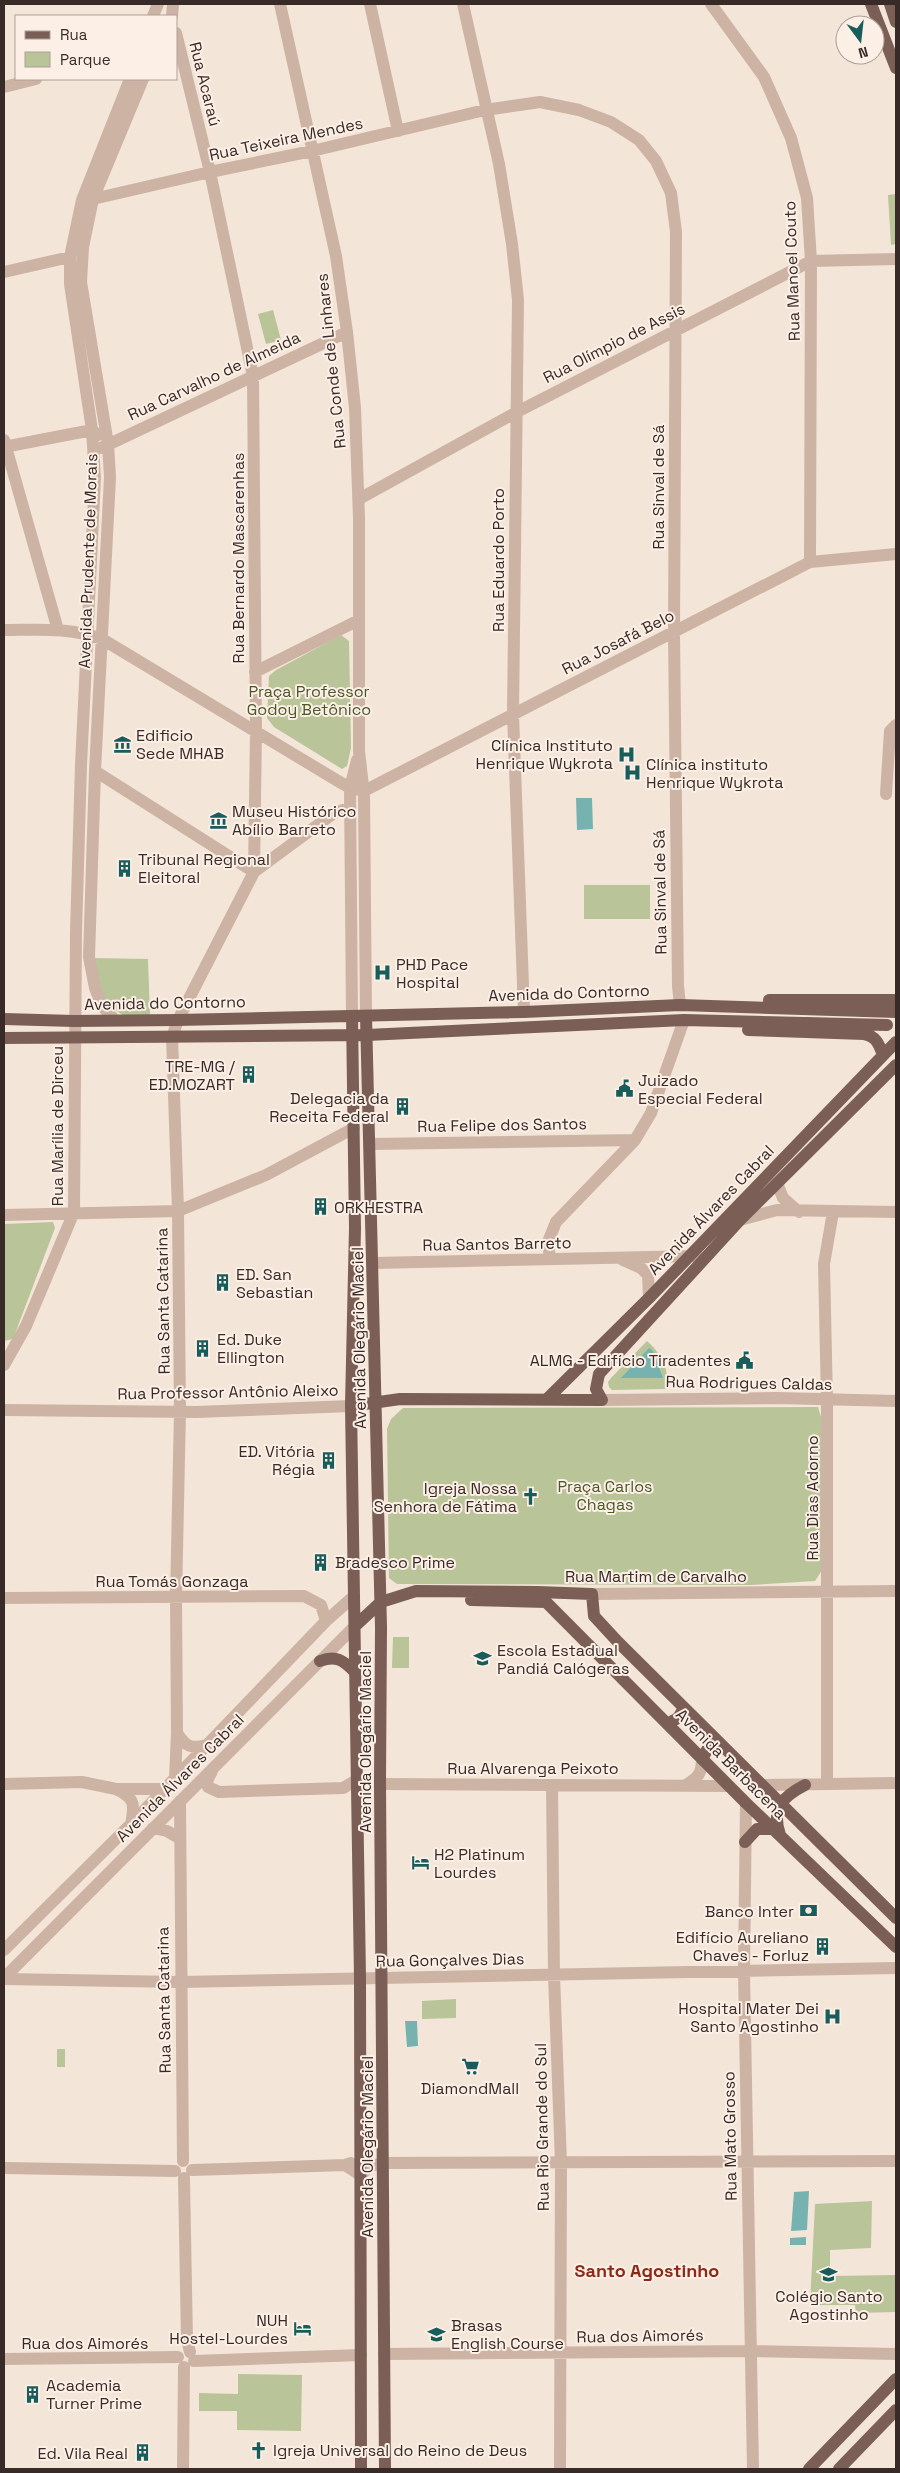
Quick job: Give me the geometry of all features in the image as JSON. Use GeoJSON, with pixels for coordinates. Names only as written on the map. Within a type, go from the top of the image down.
{"type":"FeatureCollection","features":[{"type":"Feature","properties":{"kind":"main road"},"geometry":{"type":"LineString","coordinates":[[872,4],[896,68]]}},
{"type":"Feature","properties":{"kind":"main road"},"geometry":{"type":"LineString","coordinates":[[890,4],[896,22]]}},
{"type":"Feature","properties":{"kind":"main road"},"geometry":{"type":"LineString","coordinates":[[680,1005],[711,1000],[896,1000]]}},
{"type":"Feature","properties":{"kind":"main road","name":"Avenida do Contorno"},"geometry":{"type":"LineString","coordinates":[[4,1019],[74,1021],[178,1020],[524,1012],[680,1005],[896,1012]]}},
{"type":"Feature","properties":{"kind":"main road","name":"Avenida Olegário Maciel"},"geometry":{"type":"LineString","coordinates":[[352,1016],[355,1228],[351,1406],[360,1978],[361,2469]]}},
{"type":"Feature","properties":{"kind":"main road","name":"Avenida Olegário Maciel"},"geometry":{"type":"LineString","coordinates":[[366,1016],[374,1263],[381,1602],[380,1784],[383,1978],[385,2469]]}},
{"type":"Feature","properties":{"kind":"main road"},"geometry":{"type":"LineString","coordinates":[[684,1020],[752,1030],[872,1035],[883,1055]]}},
{"type":"Feature","properties":{"kind":"main road","name":"Avenida do Contorno"},"geometry":{"type":"LineString","coordinates":[[4,1038],[367,1035],[684,1020],[887,1025]]}},
{"type":"Feature","properties":{"kind":"main road","name":"Avenida Álvares Cabral"},"geometry":{"type":"LineString","coordinates":[[548,1399],[649,1298],[896,1042]]}},
{"type":"Feature","properties":{"kind":"main road","name":"Avenida Álvares Cabral"},"geometry":{"type":"LineString","coordinates":[[602,1400],[596,1389],[599,1374],[740,1220],[896,1065]]}},
{"type":"Feature","properties":{"kind":"main road"},"geometry":{"type":"LineString","coordinates":[[777,1183],[786,1164],[820,1129],[824,1115]]}},
{"type":"Feature","properties":{"kind":"main road"},"geometry":{"type":"LineString","coordinates":[[355,1228],[365,1258],[369,1262],[374,1263]]}},
{"type":"Feature","properties":{"kind":"main road","name":"Rua Professor Antônio Aleixo"},"geometry":{"type":"LineString","coordinates":[[351,1406],[400,1399],[602,1400]]}},
{"type":"Feature","properties":{"kind":"main road","name":"Rua Martim de Carvalho"},"geometry":{"type":"LineString","coordinates":[[381,1602],[416,1591],[592,1594]]}},
{"type":"Feature","properties":{"kind":"main road","name":"Avenida Barbacena"},"geometry":{"type":"LineString","coordinates":[[416,1591],[433,1600],[546,1602],[746,1803],[896,1946]]}},
{"type":"Feature","properties":{"kind":"main road","name":"Avenida Barbacena"},"geometry":{"type":"LineString","coordinates":[[592,1594],[591,1601],[594,1616],[622,1646],[896,1918]]}},
{"type":"Feature","properties":{"kind":"main road","name":"Avenida Álvares Cabral"},"geometry":{"type":"LineString","coordinates":[[355,1626],[381,1602]]}},
{"type":"Feature","properties":{"kind":"main road"},"geometry":{"type":"LineString","coordinates":[[606,1662],[615,1656],[622,1646]]}},
{"type":"Feature","properties":{"kind":"main road"},"geometry":{"type":"LineString","coordinates":[[320,1661],[330,1657],[338,1658],[355,1672]]}},
{"type":"Feature","properties":{"kind":"main road"},"geometry":{"type":"LineString","coordinates":[[667,1724],[678,1718],[684,1708]]}},
{"type":"Feature","properties":{"kind":"main road"},"geometry":{"type":"LineString","coordinates":[[702,1759],[707,1750],[719,1742]]}},
{"type":"Feature","properties":{"kind":"main road"},"geometry":{"type":"LineString","coordinates":[[745,1842],[757,1829],[777,1832],[775,1816],[781,1803],[791,1792],[805,1785]]}},
{"type":"Feature","properties":{"kind":"main road"},"geometry":{"type":"LineString","coordinates":[[809,2469],[896,2379]]}},
{"type":"Feature","properties":{"kind":"main road"},"geometry":{"type":"LineString","coordinates":[[840,2469],[896,2410]]}},
{"type":"Feature","properties":{"kind":"street","name":"Rua Conde de Linhares"},"geometry":{"type":"LineString","coordinates":[[280,4],[336,256],[355,408],[359,499],[359,751],[364,791],[366,1016]]}},
{"type":"Feature","properties":{"kind":"street"},"geometry":{"type":"LineString","coordinates":[[370,4],[398,131]]}},
{"type":"Feature","properties":{"kind":"street","name":"Rua Eduardo Porto"},"geometry":{"type":"LineString","coordinates":[[463,4],[485,110],[499,164],[512,244],[518,300],[513,714],[524,1012]]}},
{"type":"Feature","properties":{"kind":"street","name":"Rua Manoel Couto"},"geometry":{"type":"LineString","coordinates":[[710,4],[764,77],[791,138],[807,198],[811,260],[810,562]]}},
{"type":"Feature","properties":{"kind":"street","name":"Rua Acaraú"},"geometry":{"type":"LineString","coordinates":[[178,41],[210,172]]}},
{"type":"Feature","properties":{"kind":"street"},"geometry":{"type":"LineString","coordinates":[[4,84],[30,80]]}},
{"type":"Feature","properties":{"kind":"street","name":"Avenida Prudente de Morais"},"geometry":{"type":"LineString","coordinates":[[74,1021],[81,765],[95,453],[70,284],[70,257],[82,200],[130,80]]}},
{"type":"Feature","properties":{"kind":"street","name":"Avenida Prudente de Morais"},"geometry":{"type":"LineString","coordinates":[[115,1020],[102,1006],[94,988],[89,957],[95,772],[110,477],[108,444],[81,282],[83,246],[93,199],[143,80]]}},
{"type":"Feature","properties":{"kind":"street","name":"Rua Sinval de Sá"},"geometry":{"type":"LineString","coordinates":[[485,110],[540,102],[579,110],[611,122],[639,140],[656,161],[671,193],[676,232],[674,330],[674,632],[678,986],[680,1005]]}},
{"type":"Feature","properties":{"kind":"street","name":"Rua Teixeira Mendes"},"geometry":{"type":"LineString","coordinates":[[93,199],[312,151],[485,110]]}},
{"type":"Feature","properties":{"kind":"street","name":"Rua Bernardo Mascarenhas"},"geometry":{"type":"LineString","coordinates":[[178,1020],[254,872],[256,730],[253,376],[210,172]]}},
{"type":"Feature","properties":{"kind":"street"},"geometry":{"type":"LineString","coordinates":[[4,272],[70,257]]}},
{"type":"Feature","properties":{"kind":"street","name":"Rua Olímpio de Assis"},"geometry":{"type":"LineString","coordinates":[[359,499],[516,413],[811,260],[896,258]]}},
{"type":"Feature","properties":{"kind":"street","name":"Rua Carvalho de Almeida"},"geometry":{"type":"LineString","coordinates":[[95,453],[108,444],[347,332]]}},
{"type":"Feature","properties":{"kind":"street"},"geometry":{"type":"LineString","coordinates":[[58,630],[4,444],[92,430],[108,444]]}},
{"type":"Feature","properties":{"kind":"street","name":"Rua Josafá Belo"},"geometry":{"type":"LineString","coordinates":[[364,791],[810,562],[896,554]]}},
{"type":"Feature","properties":{"kind":"street"},"geometry":{"type":"LineString","coordinates":[[255,672],[359,620]]}},
{"type":"Feature","properties":{"kind":"street"},"geometry":{"type":"LineString","coordinates":[[4,630],[58,630],[88,634],[102,639],[350,788],[364,791]]}},
{"type":"Feature","properties":{"kind":"street"},"geometry":{"type":"LineString","coordinates":[[886,794],[890,731],[896,725]]}},
{"type":"Feature","properties":{"kind":"street","name":"Rua Conde de Linhares"},"geometry":{"type":"LineString","coordinates":[[352,1016],[350,788],[359,751]]}},
{"type":"Feature","properties":{"kind":"street"},"geometry":{"type":"LineString","coordinates":[[95,772],[254,872],[334,813],[343,810],[350,812]]}},
{"type":"Feature","properties":{"kind":"street","name":"Rua Santa Catarina"},"geometry":{"type":"LineString","coordinates":[[175,1778],[180,1411],[178,1211],[172,1037],[178,1020]]}},
{"type":"Feature","properties":{"kind":"street"},"geometry":{"type":"LineString","coordinates":[[550,1259],[548,1242],[556,1222],[635,1140],[651,1113],[684,1020]]}},
{"type":"Feature","properties":{"kind":"street","name":"Rua Marília de Dirceu"},"geometry":{"type":"LineString","coordinates":[[4,1365],[8,1350],[26,1326],[74,1212],[74,1021]]}},
{"type":"Feature","properties":{"kind":"street"},"geometry":{"type":"LineString","coordinates":[[4,1214],[178,1211],[266,1175],[354,1128]]}},
{"type":"Feature","properties":{"kind":"street","name":"Rua Felipe dos Santos"},"geometry":{"type":"LineString","coordinates":[[370,1144],[635,1140]]}},
{"type":"Feature","properties":{"kind":"street"},"geometry":{"type":"LineString","coordinates":[[777,1183],[783,1198],[799,1212]]}},
{"type":"Feature","properties":{"kind":"street"},"geometry":{"type":"LineString","coordinates":[[740,1220],[777,1210],[799,1212],[896,1212]]}},
{"type":"Feature","properties":{"kind":"street","name":"Rua Dias Adorno"},"geometry":{"type":"LineString","coordinates":[[827,1784],[827,1401],[824,1264],[833,1212]]}},
{"type":"Feature","properties":{"kind":"street","name":"Rua Santos Barreto"},"geometry":{"type":"LineString","coordinates":[[374,1263],[709,1255]]}},
{"type":"Feature","properties":{"kind":"street","name":"Rua Santos Barreto"},"geometry":{"type":"LineString","coordinates":[[620,1258],[641,1268],[648,1275],[649,1298]]}},
{"type":"Feature","properties":{"kind":"street","name":"Rua Rodrigues Caldas"},"geometry":{"type":"LineString","coordinates":[[602,1400],[777,1398],[827,1401],[896,1401]]}},
{"type":"Feature","properties":{"kind":"street","name":"Rua Professor Antônio Aleixo"},"geometry":{"type":"LineString","coordinates":[[4,1410],[180,1411],[351,1406]]}},
{"type":"Feature","properties":{"kind":"street","name":"Rua Martim de Carvalho"},"geometry":{"type":"LineString","coordinates":[[592,1594],[828,1590],[896,1591]]}},
{"type":"Feature","properties":{"kind":"street","name":"Rua Tomás Gonzaga"},"geometry":{"type":"LineString","coordinates":[[4,1598],[304,1596],[321,1605],[326,1621]]}},
{"type":"Feature","properties":{"kind":"street","name":"Avenida Álvares Cabral"},"geometry":{"type":"LineString","coordinates":[[4,1950],[131,1824],[326,1621],[354,1596]]}},
{"type":"Feature","properties":{"kind":"street","name":"Avenida Álvares Cabral"},"geometry":{"type":"LineString","coordinates":[[4,1978],[355,1626]]}},
{"type":"Feature","properties":{"kind":"street"},"geometry":{"type":"LineString","coordinates":[[177,1733],[183,1744],[188,1747],[193,1748],[207,1745]]}},
{"type":"Feature","properties":{"kind":"street"},"geometry":{"type":"LineString","coordinates":[[686,1785],[698,1778],[702,1770],[702,1759]]}},
{"type":"Feature","properties":{"kind":"street"},"geometry":{"type":"LineString","coordinates":[[214,1767],[207,1781],[208,1787],[219,1792],[343,1788],[356,1781]]}},
{"type":"Feature","properties":{"kind":"street"},"geometry":{"type":"LineString","coordinates":[[4,1784],[82,1782],[116,1789],[164,1789]]}},
{"type":"Feature","properties":{"kind":"street"},"geometry":{"type":"LineString","coordinates":[[762,1785],[896,1783]]}},
{"type":"Feature","properties":{"kind":"street","name":"Rua Alvarenga Peixoto"},"geometry":{"type":"LineString","coordinates":[[380,1784],[729,1786]]}},
{"type":"Feature","properties":{"kind":"street","name":"Rua Rio Grande do Sul"},"geometry":{"type":"LineString","coordinates":[[552,1785],[554,1975],[561,2163],[560,2469]]}},
{"type":"Feature","properties":{"kind":"street"},"geometry":{"type":"LineString","coordinates":[[116,1789],[127,1794],[132,1801],[134,1808],[131,1824]]}},
{"type":"Feature","properties":{"kind":"street","name":"Rua Santa Catarina"},"geometry":{"type":"LineString","coordinates":[[180,1801],[183,2469]]}},
{"type":"Feature","properties":{"kind":"street","name":"Rua Mato Grosso"},"geometry":{"type":"LineString","coordinates":[[746,1803],[744,1971],[753,2469]]}},
{"type":"Feature","properties":{"kind":"street"},"geometry":{"type":"LineString","coordinates":[[153,1828],[167,1831],[179,1838]]}},
{"type":"Feature","properties":{"kind":"street","name":"Rua Gonçalves Dias"},"geometry":{"type":"LineString","coordinates":[[4,1978],[180,1982],[896,1968]]}},
{"type":"Feature","properties":{"kind":"street"},"geometry":{"type":"LineString","coordinates":[[4,2168],[183,2170],[345,2165],[352,2162],[360,2154]]}},
{"type":"Feature","properties":{"kind":"street"},"geometry":{"type":"LineString","coordinates":[[345,2165],[360,2175],[371,2166],[383,2163],[896,2161]]}},
{"type":"Feature","properties":{"kind":"street","name":"Rua dos Aimorés"},"geometry":{"type":"LineString","coordinates":[[384,2354],[750,2350],[896,2354]]}},
{"type":"Feature","properties":{"kind":"street","name":"Rua dos Aimorés"},"geometry":{"type":"LineString","coordinates":[[4,2359],[209,2359],[360,2355]]}},
{"type":"Feature","properties":{"kind":"green space"},"geometry":{"type":"Polygon","coordinates":[[[896,194],[896,244],[891,245],[888,195],[896,194]]]}},
{"type":"Feature","properties":{"kind":"green space"},"geometry":{"type":"Polygon","coordinates":[[[273,310],[281,340],[266,344],[258,314],[273,310]]]}},
{"type":"Feature","properties":{"kind":"green space","name":"Praça Professor Godoy Betônico"},"geometry":{"type":"Polygon","coordinates":[[[341,635],[349,641],[351,748],[347,766],[342,769],[274,727],[267,718],[269,676],[276,670],[341,635]]]}},
{"type":"Feature","properties":{"kind":"green space"},"geometry":{"type":"Polygon","coordinates":[[[584,885],[650,885],[650,919],[584,919],[584,885]]]}},
{"type":"Feature","properties":{"kind":"green space"},"geometry":{"type":"Polygon","coordinates":[[[90,958],[148,959],[150,1015],[124,1016],[107,1004],[90,958]]]}},
{"type":"Feature","properties":{"kind":"green space"},"geometry":{"type":"Polygon","coordinates":[[[53,1222],[55,1228],[13,1339],[4,1341],[4,1224],[53,1222]]]}},
{"type":"Feature","properties":{"kind":"green space"},"geometry":{"type":"Polygon","coordinates":[[[647,1341],[656,1350],[666,1368],[666,1389],[612,1390],[608,1382],[647,1341]]]}},
{"type":"Feature","properties":{"kind":"green space","name":"Praça Carlos Chagas"},"geometry":{"type":"Polygon","coordinates":[[[818,1407],[821,1417],[822,1570],[815,1581],[750,1585],[397,1584],[389,1578],[387,1429],[391,1419],[403,1408],[818,1407]]]}},
{"type":"Feature","properties":{"kind":"green space"},"geometry":{"type":"Polygon","coordinates":[[[393,1637],[409,1637],[409,1668],[392,1668],[393,1637]]]}},
{"type":"Feature","properties":{"kind":"green space"},"geometry":{"type":"Polygon","coordinates":[[[456,1999],[456,2018],[422,2019],[422,2001],[456,1999]]]}},
{"type":"Feature","properties":{"kind":"green space"},"geometry":{"type":"Polygon","coordinates":[[[57,2049],[65,2049],[65,2067],[57,2067],[57,2049]]]}},
{"type":"Feature","properties":{"kind":"green space"},"geometry":{"type":"Polygon","coordinates":[[[872,2201],[871,2248],[830,2250],[830,2276],[896,2275],[896,2312],[856,2313],[855,2305],[810,2305],[815,2204],[872,2201]]]}},
{"type":"Feature","properties":{"kind":"green space"},"geometry":{"type":"Polygon","coordinates":[[[238,2374],[302,2375],[301,2431],[237,2430],[237,2411],[199,2411],[199,2393],[238,2394],[238,2374]]]}},
{"type":"Feature","properties":{"kind":"water"},"geometry":{"type":"Polygon","coordinates":[[[576,798],[592,798],[593,829],[577,830],[576,798]]]}},
{"type":"Feature","properties":{"kind":"water"},"geometry":{"type":"Polygon","coordinates":[[[649,1348],[653,1351],[663,1378],[621,1378],[649,1348]]]}},
{"type":"Feature","properties":{"kind":"water"},"geometry":{"type":"Polygon","coordinates":[[[405,2021],[417,2021],[418,2046],[407,2047],[405,2021]]]}},
{"type":"Feature","properties":{"kind":"water"},"geometry":{"type":"Polygon","coordinates":[[[809,2191],[807,2230],[791,2231],[794,2192],[809,2191]]]}},
{"type":"Feature","properties":{"kind":"water"},"geometry":{"type":"Polygon","coordinates":[[[806,2237],[806,2245],[790,2245],[790,2238],[806,2237]]]}},
{"type":"Feature","properties":{"kind":"place","name":"Edificio Sede MHAB"},"geometry":{"type":"Point","coordinates":[122,744]}},
{"type":"Feature","properties":{"kind":"place","name":"Clínica Instituto Henrique Wykrota"},"geometry":{"type":"Point","coordinates":[627,754]}},
{"type":"Feature","properties":{"kind":"place","name":"Clínica instituto Henrique Wykrota"},"geometry":{"type":"Point","coordinates":[632,773]}},
{"type":"Feature","properties":{"kind":"place","name":"Museu Histórico Abílio Barreto"},"geometry":{"type":"Point","coordinates":[218,820]}},
{"type":"Feature","properties":{"kind":"place","name":"Tribunal Regional Eleitoral"},"geometry":{"type":"Point","coordinates":[124,868]}},
{"type":"Feature","properties":{"kind":"place","name":"PHD Pace Hospital"},"geometry":{"type":"Point","coordinates":[382,973]}},
{"type":"Feature","properties":{"kind":"place","name":"TRE-MG / ED.MOZART"},"geometry":{"type":"Point","coordinates":[249,1075]}},
{"type":"Feature","properties":{"kind":"place","name":"Juizado Especial Federal"},"geometry":{"type":"Point","coordinates":[624,1089]}},
{"type":"Feature","properties":{"kind":"place","name":"Delegacia da Receita Federal"},"geometry":{"type":"Point","coordinates":[403,1107]}},
{"type":"Feature","properties":{"kind":"place","name":"ORKHESTRA"},"geometry":{"type":"Point","coordinates":[320,1207]}},
{"type":"Feature","properties":{"kind":"place","name":"ED. San Sebastian"},"geometry":{"type":"Point","coordinates":[222,1283]}},
{"type":"Feature","properties":{"kind":"place","name":"Ed. Duke Ellington"},"geometry":{"type":"Point","coordinates":[203,1348]}},
{"type":"Feature","properties":{"kind":"place","name":"ALMG - Edifício Tiradentes"},"geometry":{"type":"Point","coordinates":[745,1360]}},
{"type":"Feature","properties":{"kind":"place","name":"ED. Vitória Régia"},"geometry":{"type":"Point","coordinates":[329,1460]}},
{"type":"Feature","properties":{"kind":"place","name":"Igreja Nossa Senhora de Fátima"},"geometry":{"type":"Point","coordinates":[531,1497]}},
{"type":"Feature","properties":{"kind":"place","name":"Bradesco Prime"},"geometry":{"type":"Point","coordinates":[321,1562]}},
{"type":"Feature","properties":{"kind":"place","name":"Escola Estadual Pandiá Calógeras"},"geometry":{"type":"Point","coordinates":[483,1659]}},
{"type":"Feature","properties":{"kind":"place","name":"H2 Platinum Lourdes"},"geometry":{"type":"Point","coordinates":[420,1863]}},
{"type":"Feature","properties":{"kind":"place","name":"Banco Inter"},"geometry":{"type":"Point","coordinates":[808,1911]}},
{"type":"Feature","properties":{"kind":"place","name":"Edifício Aureliano Chaves - Forluz"},"geometry":{"type":"Point","coordinates":[823,1946]}},
{"type":"Feature","properties":{"kind":"place","name":"Hospital Mater Dei Santo Agostinho"},"geometry":{"type":"Point","coordinates":[833,2017]}},
{"type":"Feature","properties":{"kind":"place","name":"DiamondMall"},"geometry":{"type":"Point","coordinates":[470,2067]}},
{"type":"Feature","properties":{"kind":"place","name":"Colégio Santo Agostinho"},"geometry":{"type":"Point","coordinates":[829,2275]}},
{"type":"Feature","properties":{"kind":"place","name":"NUH Hostel-Lourdes"},"geometry":{"type":"Point","coordinates":[302,2329]}},
{"type":"Feature","properties":{"kind":"place","name":"Brasas English Course"},"geometry":{"type":"Point","coordinates":[437,2334]}},
{"type":"Feature","properties":{"kind":"place","name":"Academia Turner Prime"},"geometry":{"type":"Point","coordinates":[32,2394]}},
{"type":"Feature","properties":{"kind":"place","name":"Igreja Universal do Reino de Deus"},"geometry":{"type":"Point","coordinates":[259,2450]}},
{"type":"Feature","properties":{"kind":"place","name":"Ed. Vila Real"},"geometry":{"type":"Point","coordinates":[142,2453]}},
{"type":"Feature","properties":{"kind":"district","name":"Santo Agostinho"},"geometry":{"type":"Point","coordinates":[647,2270]}}]}
